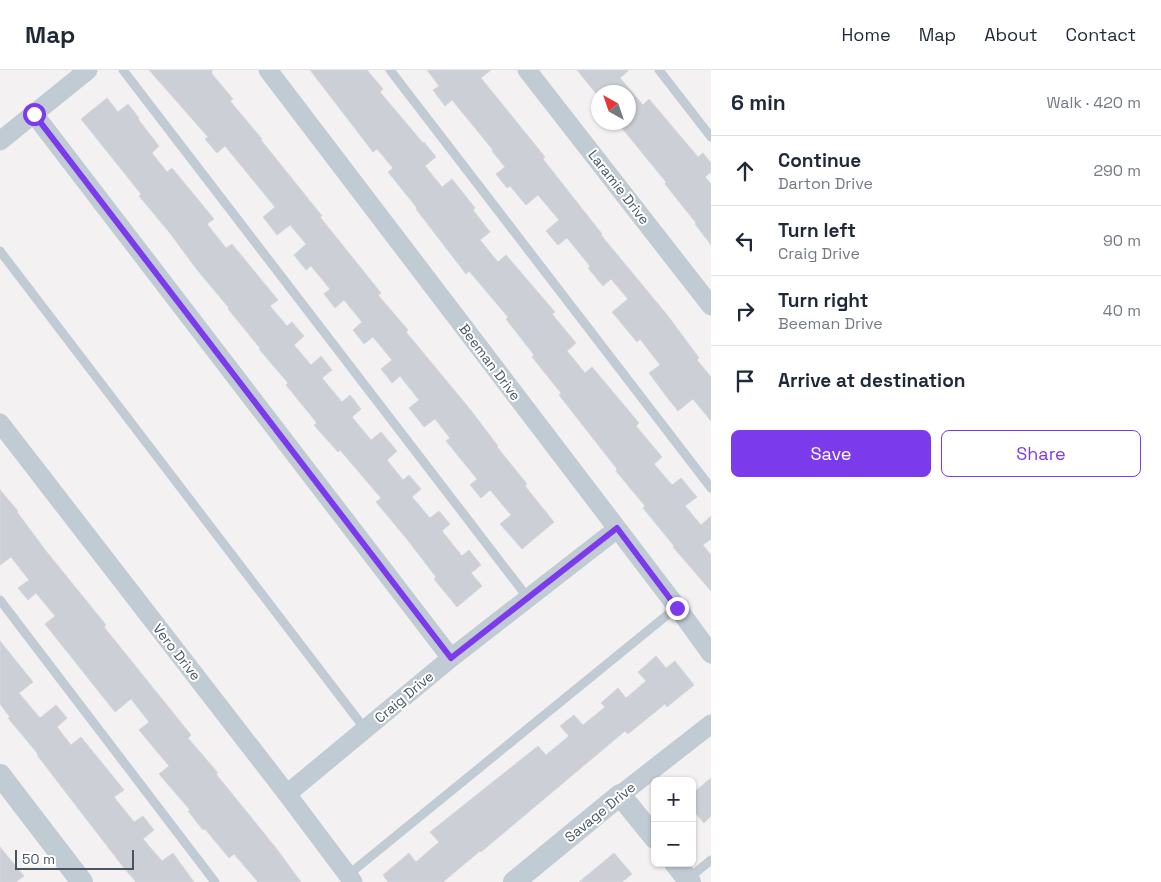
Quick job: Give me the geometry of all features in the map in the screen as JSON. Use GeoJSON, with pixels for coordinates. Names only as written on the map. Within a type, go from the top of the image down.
{"type":"FeatureCollection","features":[{"type":"Feature","properties":{"kind":"street"},"geometry":{"type":"LineString","coordinates":[[0,141],[88,70]]}},
{"type":"Feature","properties":{"kind":"street","name":"Beeman Drive"},"geometry":{"type":"LineString","coordinates":[[268,70],[711,654]]}},
{"type":"Feature","properties":{"kind":"street","name":"Laramie Drive"},"geometry":{"type":"LineString","coordinates":[[527,70],[711,306]]}},
{"type":"Feature","properties":{"kind":"street"},"geometry":{"type":"LineString","coordinates":[[34,114],[451,658]]}},
{"type":"Feature","properties":{"kind":"street","name":"Vero Drive"},"geometry":{"type":"LineString","coordinates":[[0,422],[350,878]]}},
{"type":"Feature","properties":{"kind":"street","name":"Craig Drive"},"geometry":{"type":"LineString","coordinates":[[287,794],[451,658],[617,528]]}},
{"type":"Feature","properties":{"kind":"street","name":"Savage Drive"},"geometry":{"type":"LineString","coordinates":[[514,882],[620,795],[711,724]]}},
{"type":"Feature","properties":{"kind":"street"},"geometry":{"type":"LineString","coordinates":[[0,775],[82,882]]}},
{"type":"Feature","properties":{"kind":"street"},"geometry":{"type":"LineString","coordinates":[[620,795],[651,833]]}},
{"type":"Feature","properties":{"kind":"lane"},"geometry":{"type":"LineString","coordinates":[[123,70],[528,598]]}},
{"type":"Feature","properties":{"kind":"lane"},"geometry":{"type":"LineString","coordinates":[[390,70],[711,488]]}},
{"type":"Feature","properties":{"kind":"lane"},"geometry":{"type":"LineString","coordinates":[[659,70],[711,137]]}},
{"type":"Feature","properties":{"kind":"lane"},"geometry":{"type":"LineString","coordinates":[[0,250],[365,729]]}},
{"type":"Feature","properties":{"kind":"lane"},"geometry":{"type":"LineString","coordinates":[[0,600],[215,882]]}},
{"type":"Feature","properties":{"kind":"lane"},"geometry":{"type":"LineString","coordinates":[[350,878],[677,608]]}},
{"type":"Feature","properties":{"kind":"lane"},"geometry":{"type":"LineString","coordinates":[[684,876],[711,860]]}},
{"type":"Feature","properties":{"kind":"building"},"geometry":{"type":"Polygon","coordinates":[[[149,70],[212,70],[212,74],[233,99],[230,101],[322,216],[320,217],[381,293],[378,295],[408,330],[406,332],[469,408],[527,484],[525,486],[554,522],[522,549],[500,524],[511,515],[490,490],[481,498],[470,485],[477,479],[446,441],[450,438],[435,419],[424,427],[409,408],[419,400],[400,376],[392,383],[381,369],[392,360],[373,337],[364,344],[353,330],[362,322],[344,300],[335,308],[324,294],[330,289],[311,266],[306,270],[294,255],[306,244],[290,225],[277,235],[263,217],[275,207],[225,146],[217,153],[205,139],[208,137],[149,70]]]}},
{"type":"Feature","properties":{"kind":"building"},"geometry":{"type":"Polygon","coordinates":[[[310,70],[367,70],[383,89],[380,92],[436,157],[425,166],[442,187],[452,179],[475,208],[473,210],[490,232],[480,240],[498,262],[506,255],[555,312],[552,314],[576,343],[567,351],[585,373],[592,367],[639,423],[636,426],[662,457],[654,464],[672,485],[681,478],[697,497],[685,506],[701,525],[711,516],[711,539],[703,545],[711,555],[711,591],[673,547],[643,508],[645,506],[559,395],[561,393],[532,357],[534,355],[506,319],[508,317],[469,271],[466,274],[388,172],[393,168],[377,149],[373,152],[310,70]]]}},
{"type":"Feature","properties":{"kind":"building"},"geometry":{"type":"Polygon","coordinates":[[[427,70],[491,70],[481,78],[545,157],[543,159],[601,235],[668,316],[699,358],[697,360],[711,377],[711,421],[693,399],[678,411],[649,373],[660,365],[640,339],[637,342],[612,312],[628,299],[611,279],[603,286],[588,268],[590,266],[567,238],[558,245],[546,231],[559,220],[538,195],[526,205],[510,186],[507,188],[496,174],[505,167],[452,100],[445,106],[433,90],[439,86],[427,70]]]}},
{"type":"Feature","properties":{"kind":"building"},"geometry":{"type":"Polygon","coordinates":[[[577,70],[629,70],[620,78],[626,85],[591,85],[591,87],[577,70]]]}},
{"type":"Feature","properties":{"kind":"building"},"geometry":{"type":"Polygon","coordinates":[[[636,97],[643,105],[649,99],[698,157],[703,153],[711,163],[711,172],[705,177],[711,184],[711,245],[665,184],[666,182],[624,130],[636,130],[636,97]]]}},
{"type":"Feature","properties":{"kind":"building"},"geometry":{"type":"Polygon","coordinates":[[[107,98],[118,112],[128,104],[159,146],[152,153],[167,172],[172,168],[214,219],[207,224],[226,248],[232,244],[278,300],[270,306],[287,326],[292,322],[304,336],[294,345],[311,365],[321,356],[332,370],[322,378],[342,402],[350,395],[361,409],[352,417],[371,440],[381,432],[397,451],[387,460],[403,480],[409,475],[421,489],[412,497],[430,518],[439,511],[450,524],[442,531],[462,556],[469,550],[481,565],[471,573],[482,586],[457,607],[434,579],[436,577],[406,538],[376,502],[381,498],[340,450],[338,452],[314,425],[317,423],[286,385],[288,383],[139,196],[141,194],[81,119],[107,98]]]}},
{"type":"Feature","properties":{"kind":"building"},"geometry":{"type":"Polygon","coordinates":[[[0,490],[106,625],[104,627],[191,735],[188,738],[218,773],[216,774],[301,882],[258,882],[234,854],[229,858],[205,829],[203,830],[188,811],[190,810],[159,774],[169,766],[139,730],[149,722],[131,699],[115,712],[45,624],[55,616],[36,593],[28,600],[18,588],[29,580],[11,557],[0,565],[0,490]]]}},
{"type":"Feature","properties":{"kind":"building"},"geometry":{"type":"Polygon","coordinates":[[[0,641],[33,682],[19,693],[40,718],[56,705],[67,718],[57,727],[71,745],[81,737],[124,790],[114,797],[134,822],[143,816],[154,830],[143,839],[162,861],[173,853],[194,882],[136,882],[124,868],[38,754],[8,718],[10,717],[0,704],[0,641]]]}},
{"type":"Feature","properties":{"kind":"building"},"geometry":{"type":"Polygon","coordinates":[[[656,656],[666,668],[675,661],[694,685],[667,707],[665,704],[628,734],[625,731],[443,882],[388,882],[383,875],[409,853],[416,862],[439,842],[430,832],[538,746],[546,755],[569,736],[560,726],[574,715],[583,725],[605,707],[601,703],[618,688],[626,698],[646,681],[638,672],[656,656]]]}},
{"type":"Feature","properties":{"kind":"building"},"geometry":{"type":"Polygon","coordinates":[[[711,778],[711,816],[704,823],[696,814],[696,791],[711,778]]]}},
{"type":"Feature","properties":{"kind":"building"},"geometry":{"type":"Polygon","coordinates":[[[0,847],[24,876],[16,882],[0,882],[0,847]]]}},
{"type":"Feature","properties":{"kind":"building"},"geometry":{"type":"Polygon","coordinates":[[[614,853],[632,874],[622,882],[579,882],[614,853]]]}},
{"type":"Feature","properties":{"kind":"route"},"geometry":{"type":"LineString","coordinates":[[34,114],[451,658],[617,528],[677,608]]}}]}
